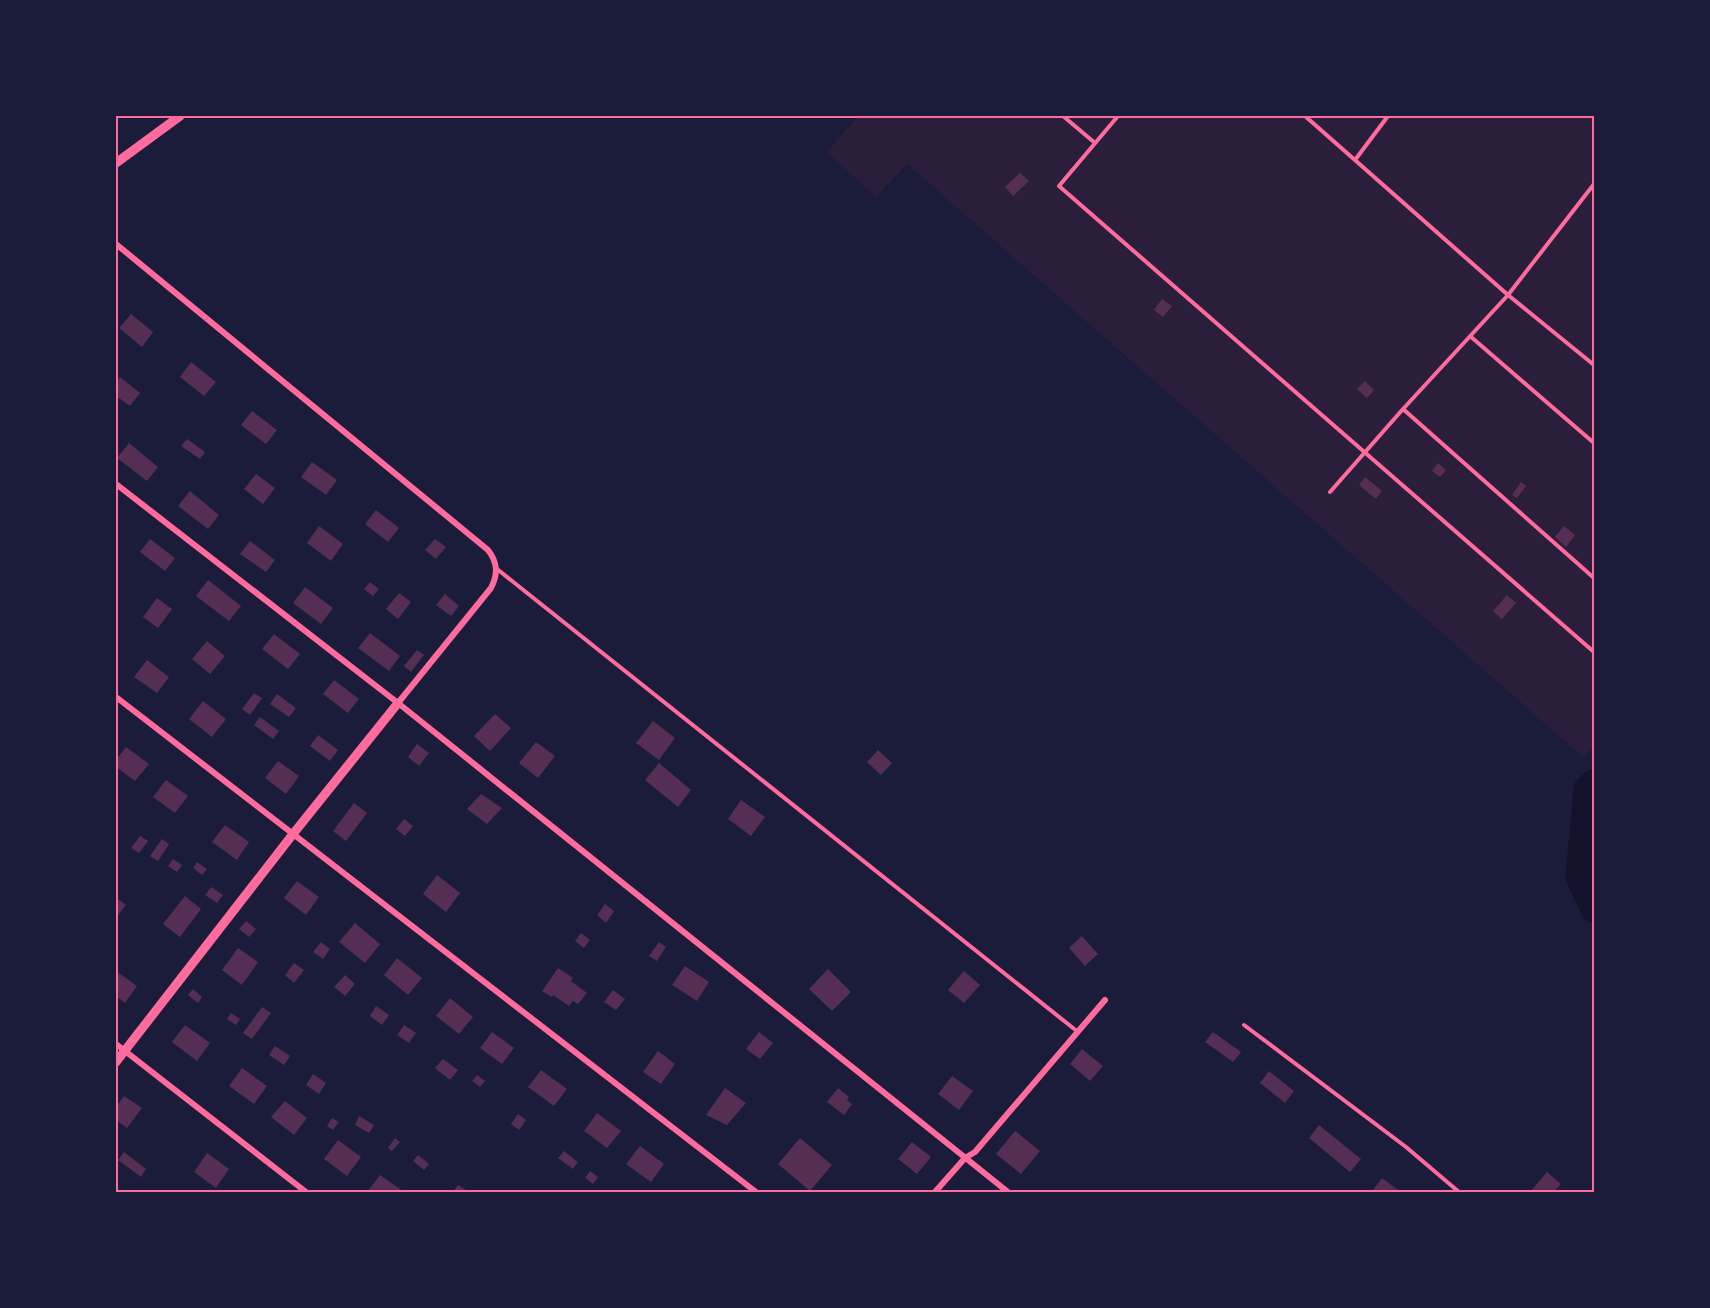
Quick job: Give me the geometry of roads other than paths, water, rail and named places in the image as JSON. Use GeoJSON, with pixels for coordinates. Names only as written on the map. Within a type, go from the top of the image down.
{"type":"FeatureCollection","features":[{"type":"Feature","properties":{"kind":"street"},"geometry":{"type":"LineString","coordinates":[[116,163],[180,116]]}},
{"type":"Feature","properties":{"kind":"street"},"geometry":{"type":"LineString","coordinates":[[116,244],[488,550],[494,558],[497,569],[490,588],[293,834],[116,1062]]}},
{"type":"Feature","properties":{"kind":"street"},"geometry":{"type":"LineString","coordinates":[[116,484],[398,704],[1008,1192]]}},
{"type":"Feature","properties":{"kind":"street"},"geometry":{"type":"LineString","coordinates":[[116,698],[756,1192]]}},
{"type":"Feature","properties":{"kind":"street"},"geometry":{"type":"LineString","coordinates":[[935,1192],[965,1158],[975,1152],[1105,1000]]}},
{"type":"Feature","properties":{"kind":"street"},"geometry":{"type":"LineString","coordinates":[[116,1044],[306,1192]]}},
{"type":"Feature","properties":{"kind":"lane"},"geometry":{"type":"LineString","coordinates":[[1063,116],[1095,143]]}},
{"type":"Feature","properties":{"kind":"lane"},"geometry":{"type":"LineString","coordinates":[[1118,116],[1059,186],[1594,652]]}},
{"type":"Feature","properties":{"kind":"lane"},"geometry":{"type":"LineString","coordinates":[[1305,116],[1508,295],[1594,365]]}},
{"type":"Feature","properties":{"kind":"lane"},"geometry":{"type":"LineString","coordinates":[[1355,160],[1388,116]]}},
{"type":"Feature","properties":{"kind":"lane"},"geometry":{"type":"LineString","coordinates":[[1330,492],[1508,295],[1594,184]]}},
{"type":"Feature","properties":{"kind":"lane"},"geometry":{"type":"LineString","coordinates":[[1470,336],[1594,443]]}},
{"type":"Feature","properties":{"kind":"lane"},"geometry":{"type":"LineString","coordinates":[[1403,409],[1594,578]]}},
{"type":"Feature","properties":{"kind":"lane"},"geometry":{"type":"LineString","coordinates":[[497,569],[1078,1032]]}},
{"type":"Feature","properties":{"kind":"lane"},"geometry":{"type":"LineString","coordinates":[[1244,1024],[1406,1147],[1459,1192]]}},
{"type":"Feature","properties":{"kind":"waterway"},"geometry":{"type":"LineString","coordinates":[[1594,783],[1587,789],[1579,877],[1594,909]]}}]}
